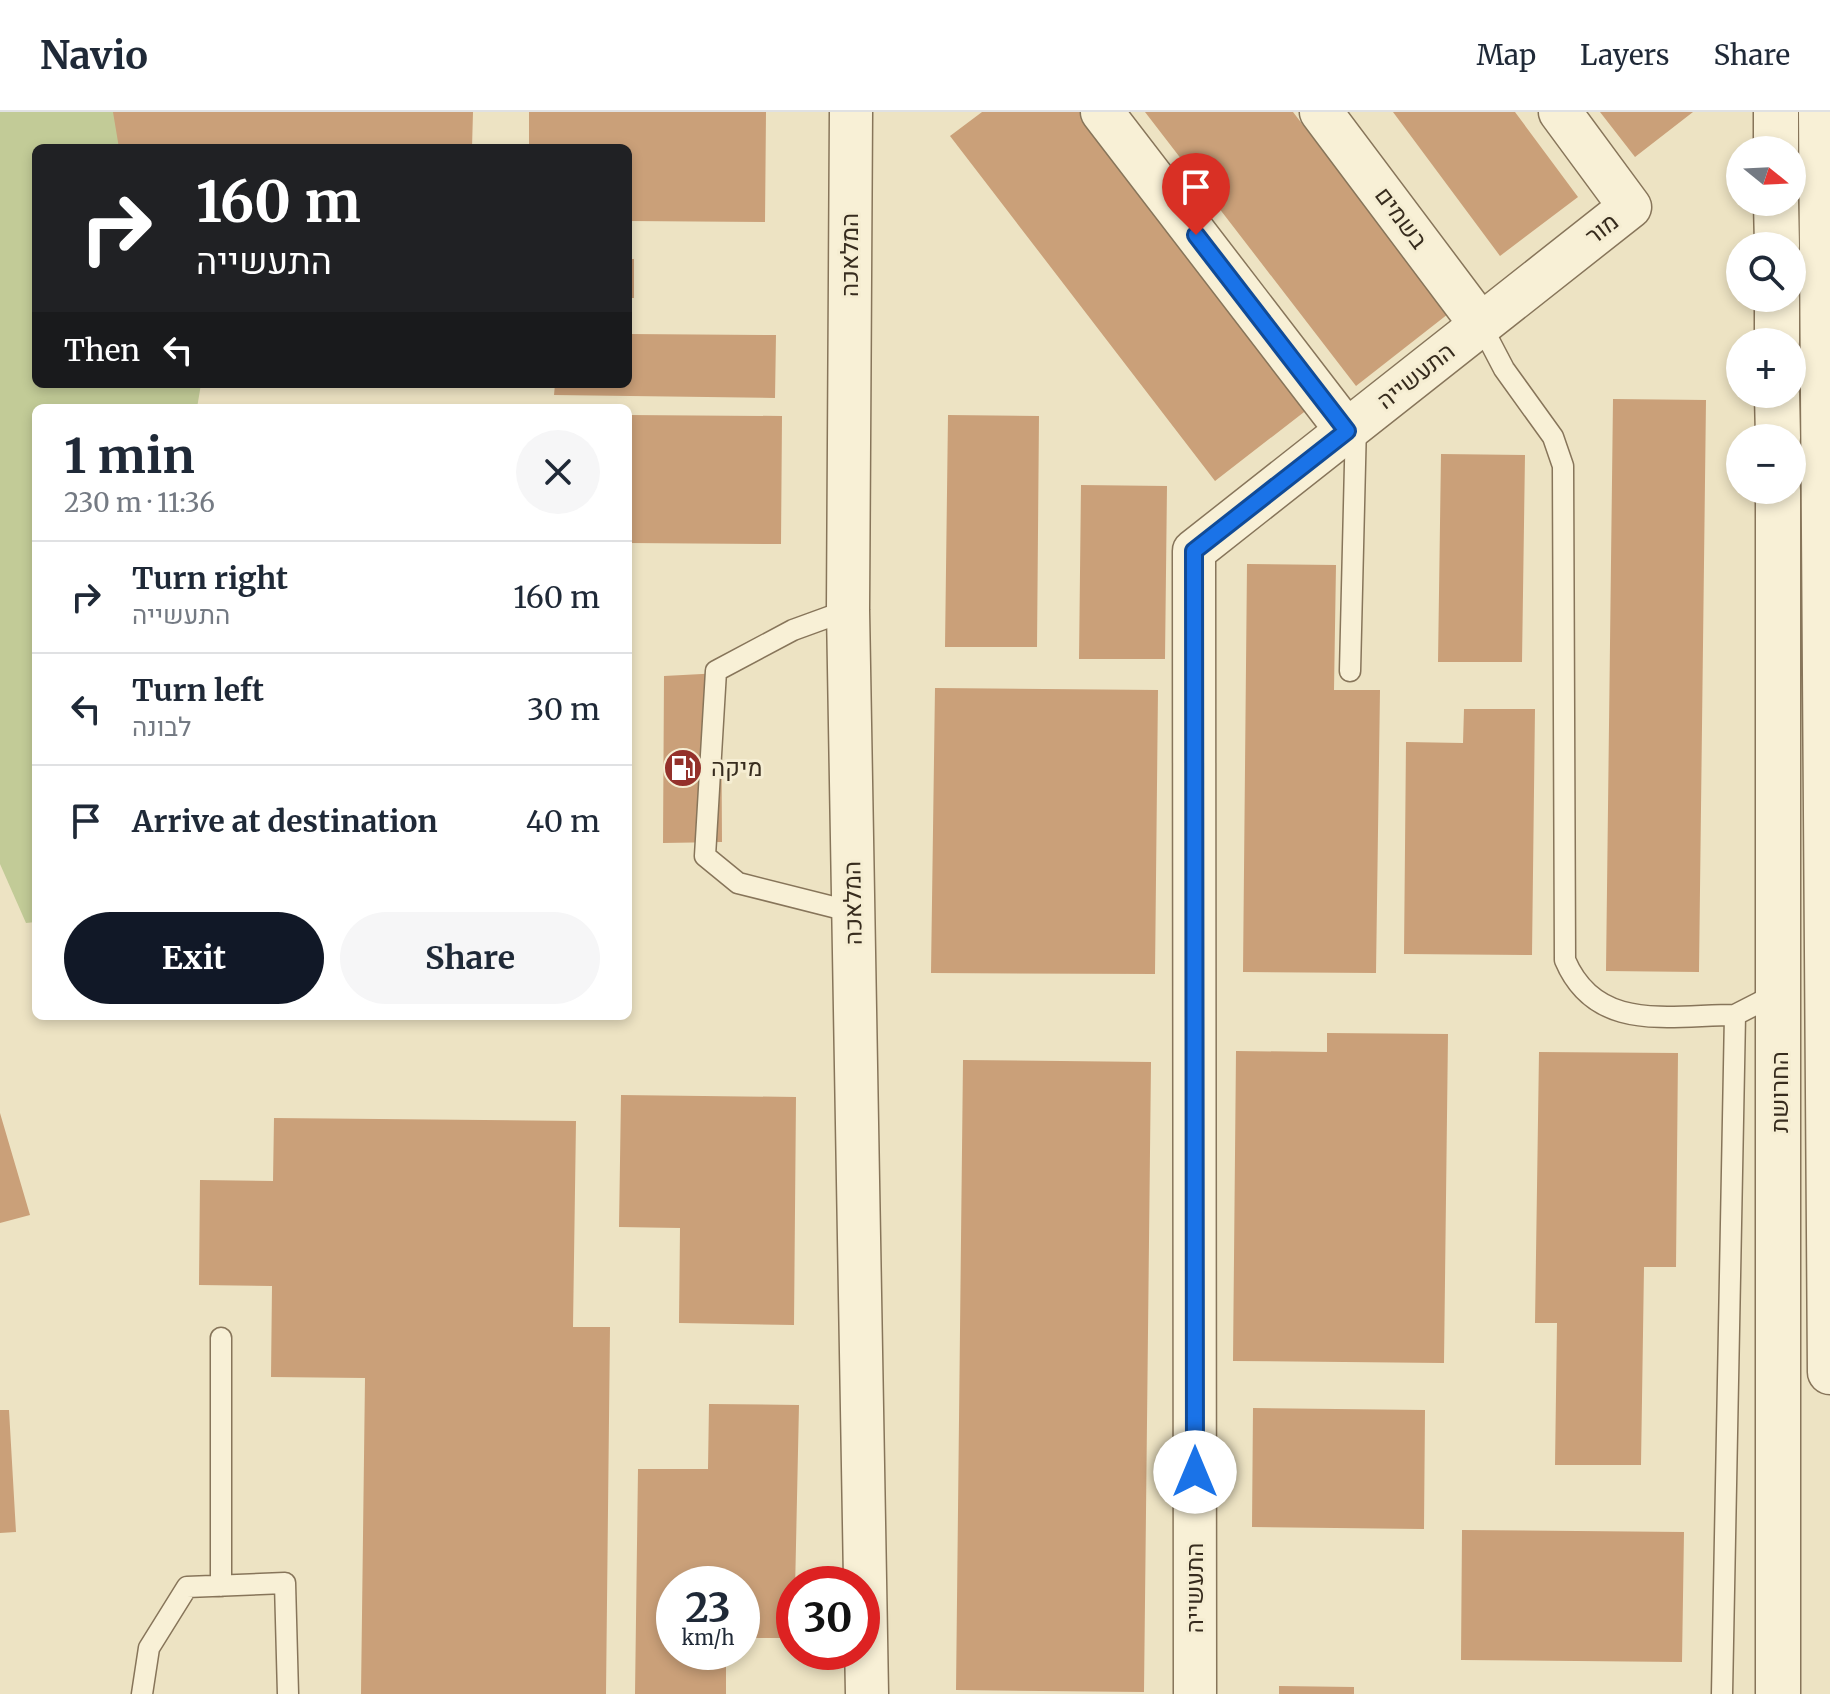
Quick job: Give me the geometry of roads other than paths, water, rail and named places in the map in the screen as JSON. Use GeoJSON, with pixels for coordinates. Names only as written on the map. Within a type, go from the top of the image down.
{"type":"FeatureCollection","features":[{"type":"Feature","properties":{"kind":"street","name":"המלאכה"},"geometry":{"type":"LineString","coordinates":[[851,112],[848,610],[867,1694]]}},
{"type":"Feature","properties":{"kind":"street"},"geometry":{"type":"LineString","coordinates":[[1102,112],[1352,427]]}},
{"type":"Feature","properties":{"kind":"street","name":"בשמים"},"geometry":{"type":"LineString","coordinates":[[1321,112],[1481,325]]}},
{"type":"Feature","properties":{"kind":"street","name":"מור"},"geometry":{"type":"LineString","coordinates":[[1481,325],[1630,207],[1560,112]]}},
{"type":"Feature","properties":{"kind":"street"},"geometry":{"type":"LineString","coordinates":[[1776,112],[1776,136]]}},
{"type":"Feature","properties":{"kind":"street","name":"החרושת"},"geometry":{"type":"LineString","coordinates":[[1821,112],[1826,307],[1830,1372]]}},
{"type":"Feature","properties":{"kind":"street","name":"התעשייה"},"geometry":{"type":"LineString","coordinates":[[1195,1694],[1194,551],[1481,325]]}},
{"type":"Feature","properties":{"kind":"street","name":"החרושת"},"geometry":{"type":"LineString","coordinates":[[1778,504],[1778,1694]]}},
{"type":"Feature","properties":{"kind":"lane"},"geometry":{"type":"LineString","coordinates":[[1481,325],[1504,369],[1553,437],[1563,466],[1565,960],[1583,993],[1626,1015],[1735,1015],[1780,992]]}},
{"type":"Feature","properties":{"kind":"lane"},"geometry":{"type":"LineString","coordinates":[[1350,671],[1352,427]]}},
{"type":"Feature","properties":{"kind":"lane"},"geometry":{"type":"LineString","coordinates":[[848,610],[793,630],[716,671],[705,856],[738,883],[853,912]]}},
{"type":"Feature","properties":{"kind":"lane"},"geometry":{"type":"LineString","coordinates":[[1722,1694],[1735,1015]]}},
{"type":"Feature","properties":{"kind":"lane"},"geometry":{"type":"LineString","coordinates":[[221,1338],[221,1586]]}},
{"type":"Feature","properties":{"kind":"lane"},"geometry":{"type":"LineString","coordinates":[[142,1694],[149,1648],[187,1587],[285,1583],[288,1694]]}},
{"type":"Feature","properties":{"kind":"place","name":"מיקה"},"geometry":{"type":"Point","coordinates":[683,768]}}]}
